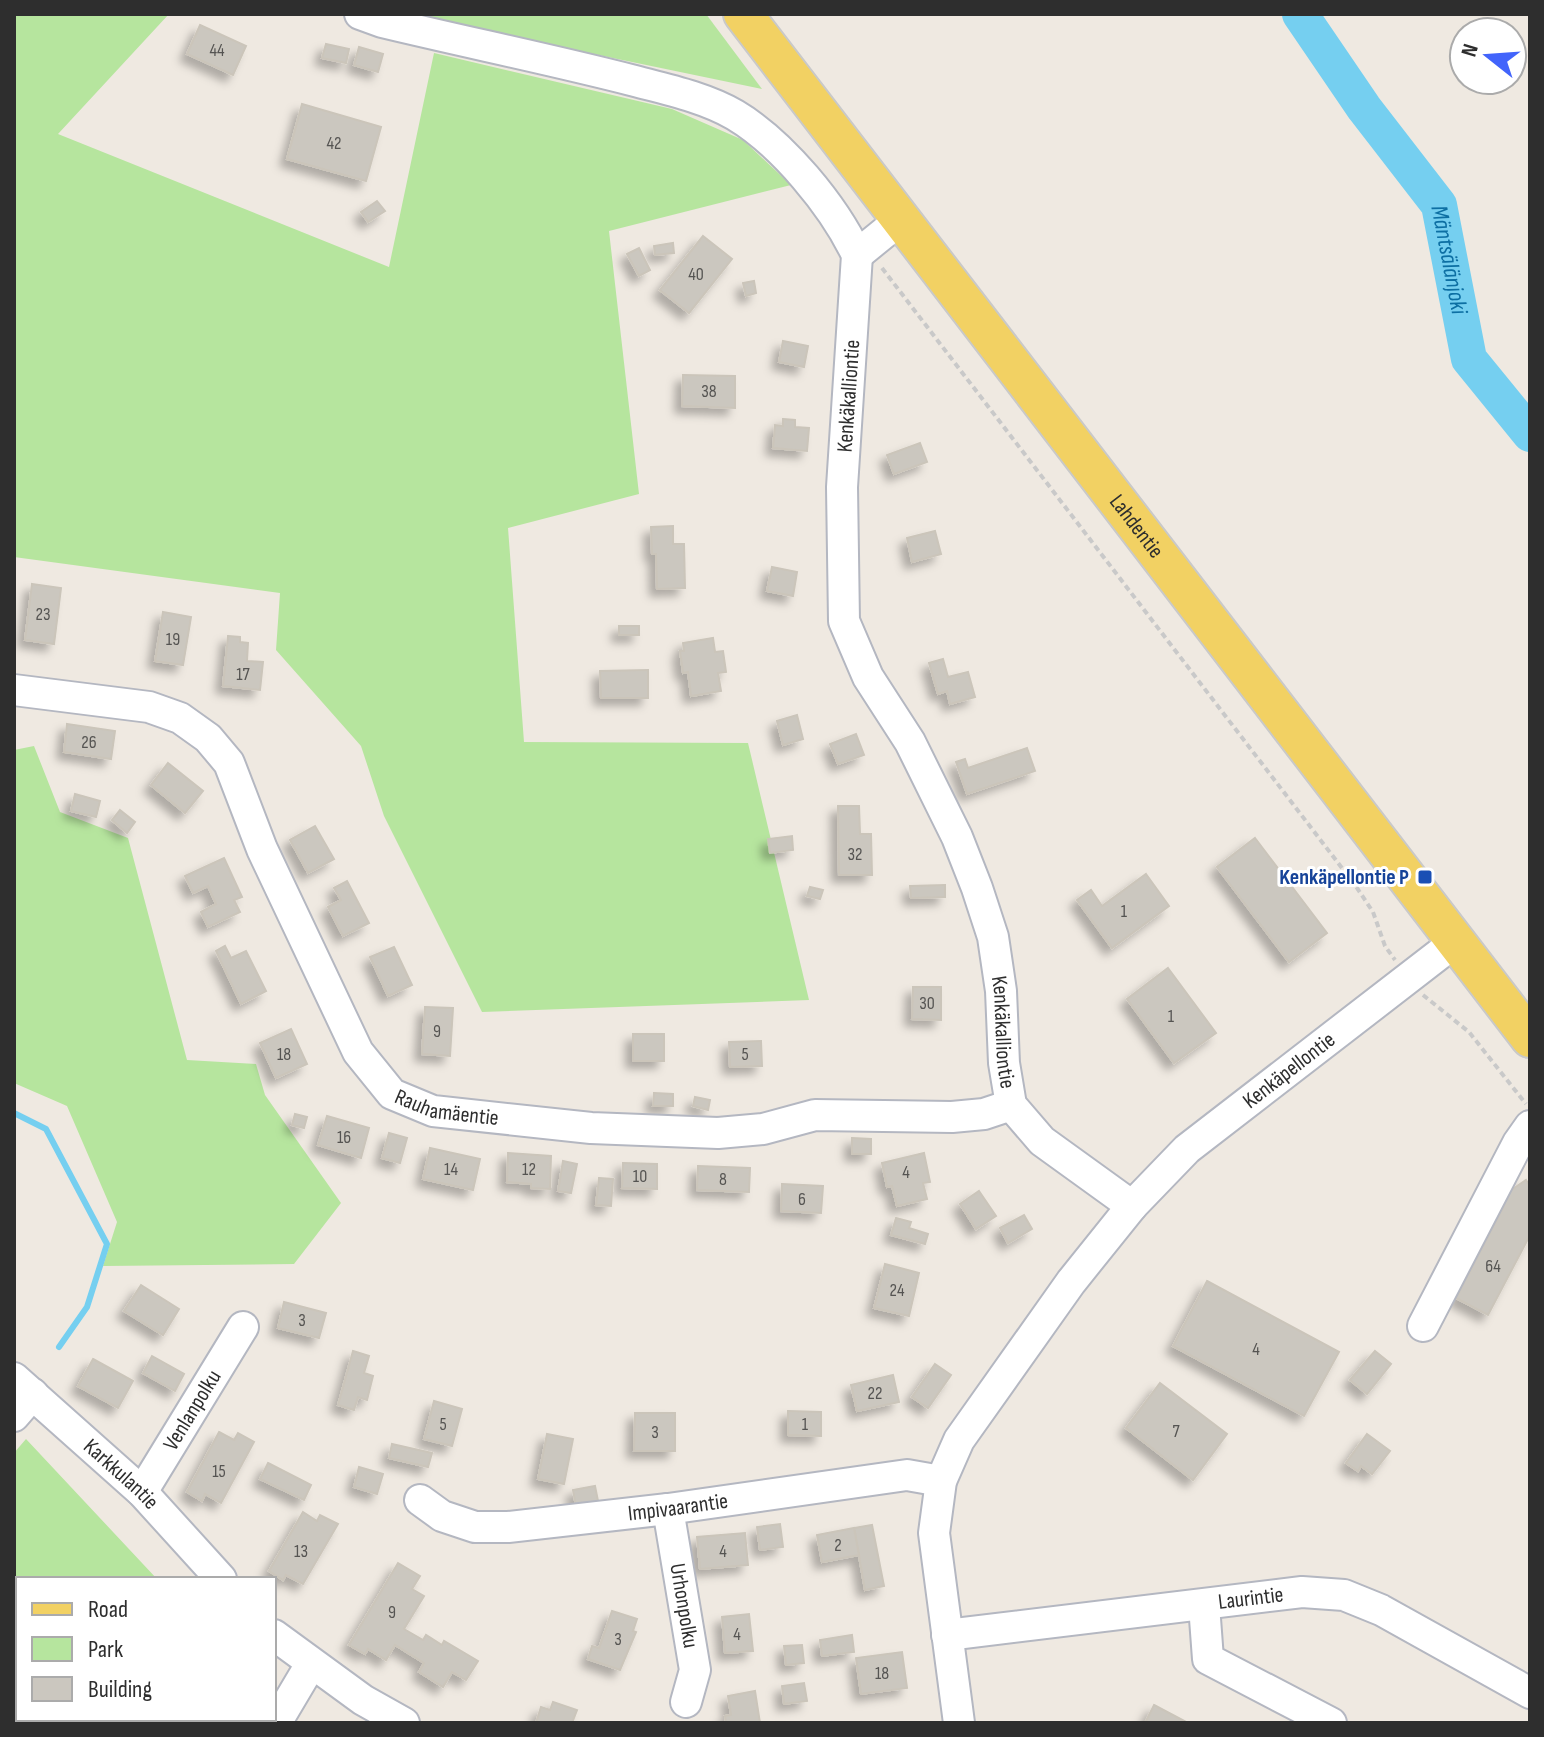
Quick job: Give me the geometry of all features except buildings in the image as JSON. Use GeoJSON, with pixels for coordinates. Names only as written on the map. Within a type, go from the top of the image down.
{"type":"FeatureCollection","features":[{"type":"Feature","properties":{"kind":"main road","name":"Lahdentie"},"geometry":{"type":"LineString","coordinates":[[743,14],[1530,1038]]}},
{"type":"Feature","properties":{"kind":"street"},"geometry":{"type":"LineString","coordinates":[[360,14],[382,22],[686,95],[732,113],[760,132],[864,250],[900,220]]}},
{"type":"Feature","properties":{"kind":"street","name":"Kenkäkalliontie"},"geometry":{"type":"LineString","coordinates":[[864,250],[842,487],[844,621],[868,677],[917,756],[957,837],[977,888],[993,937],[1001,991],[1004,1063],[1011,1105],[1042,1141],[1132,1206]]}},
{"type":"Feature","properties":{"kind":"street","name":"Rauhamäentie"},"geometry":{"type":"LineString","coordinates":[[14,690],[149,707],[180,718],[208,738],[229,763],[262,849],[358,1052],[392,1094],[433,1111],[591,1128],[718,1133],[763,1129],[815,1115],[952,1117],[984,1114],[1011,1105]]}},
{"type":"Feature","properties":{"kind":"street","name":"Kenkäpellontie"},"geometry":{"type":"LineString","coordinates":[[1132,1206],[1187,1149],[1455,942]]}},
{"type":"Feature","properties":{"kind":"street"},"geometry":{"type":"LineString","coordinates":[[1423,1326],[1518,1143],[1530,1126]]}},
{"type":"Feature","properties":{"kind":"street"},"geometry":{"type":"LineString","coordinates":[[959,1723],[934,1533],[941,1481],[959,1440],[1071,1282],[1132,1206]]}},
{"type":"Feature","properties":{"kind":"street","name":"Venlanpolku"},"geometry":{"type":"LineString","coordinates":[[142,1492],[243,1327]]}},
{"type":"Feature","properties":{"kind":"street","name":"Karkkulantie"},"geometry":{"type":"LineString","coordinates":[[20,1396],[142,1492],[219,1577]]}},
{"type":"Feature","properties":{"kind":"street","name":"Impivaarantie"},"geometry":{"type":"LineString","coordinates":[[420,1500],[442,1516],[475,1527],[548,1523],[668,1509],[907,1475],[941,1481]]}},
{"type":"Feature","properties":{"kind":"street","name":"Urhonpolku"},"geometry":{"type":"LineString","coordinates":[[668,1509],[695,1670],[686,1702]]}},
{"type":"Feature","properties":{"kind":"street","name":"Laurintie"},"geometry":{"type":"LineString","coordinates":[[947,1635],[1302,1592],[1344,1595],[1381,1610],[1530,1693]]}},
{"type":"Feature","properties":{"kind":"street"},"geometry":{"type":"LineString","coordinates":[[1204,1605],[1208,1659],[1331,1723]]}},
{"type":"Feature","properties":{"kind":"street"},"geometry":{"type":"LineString","coordinates":[[276,1637],[363,1700],[404,1723]]}},
{"type":"Feature","properties":{"kind":"street"},"geometry":{"type":"LineString","coordinates":[[276,1723],[311,1664]]}},
{"type":"Feature","properties":{"kind":"path"},"geometry":{"type":"LineString","coordinates":[[864,250],[1355,885],[1373,912],[1385,946],[1409,978],[1425,998],[1469,1032],[1530,1109]]}},
{"type":"Feature","properties":{"kind":"green space"},"geometry":{"type":"Polygon","coordinates":[[[14,14],[169,14],[58,134],[389,267],[434,53],[672,109],[743,140],[791,185],[609,231],[639,494],[508,528],[524,742],[748,743],[809,1000],[482,1012],[384,816],[361,746],[276,650],[280,593],[14,557],[14,14]]]}},
{"type":"Feature","properties":{"kind":"green space"},"geometry":{"type":"Polygon","coordinates":[[[405,14],[706,14],[762,89],[415,17],[405,14]]]}},
{"type":"Feature","properties":{"kind":"green space"},"geometry":{"type":"Polygon","coordinates":[[[34,746],[60,812],[128,838],[187,1060],[256,1064],[265,1095],[341,1203],[294,1264],[103,1266],[117,1222],[67,1106],[14,1083],[14,750],[34,746]]]}},
{"type":"Feature","properties":{"kind":"green space"},"geometry":{"type":"Polygon","coordinates":[[[26,1439],[155,1577],[16,1577],[16,1721],[85,1723],[14,1723],[14,1453],[26,1439]]]}},
{"type":"Feature","properties":{"kind":"waterway","name":"Mäntsälänjoki"},"geometry":{"type":"LineString","coordinates":[[1300,14],[1364,108],[1439,205],[1469,359],[1530,434]]}},
{"type":"Feature","properties":{"kind":"waterway"},"geometry":{"type":"LineString","coordinates":[[14,1113],[46,1129],[107,1244],[87,1307],[59,1347]]}},
{"type":"Feature","properties":{"kind":"place","name":"Kenkäpellontie P"},"geometry":{"type":"Point","coordinates":[1425,877]}}]}
